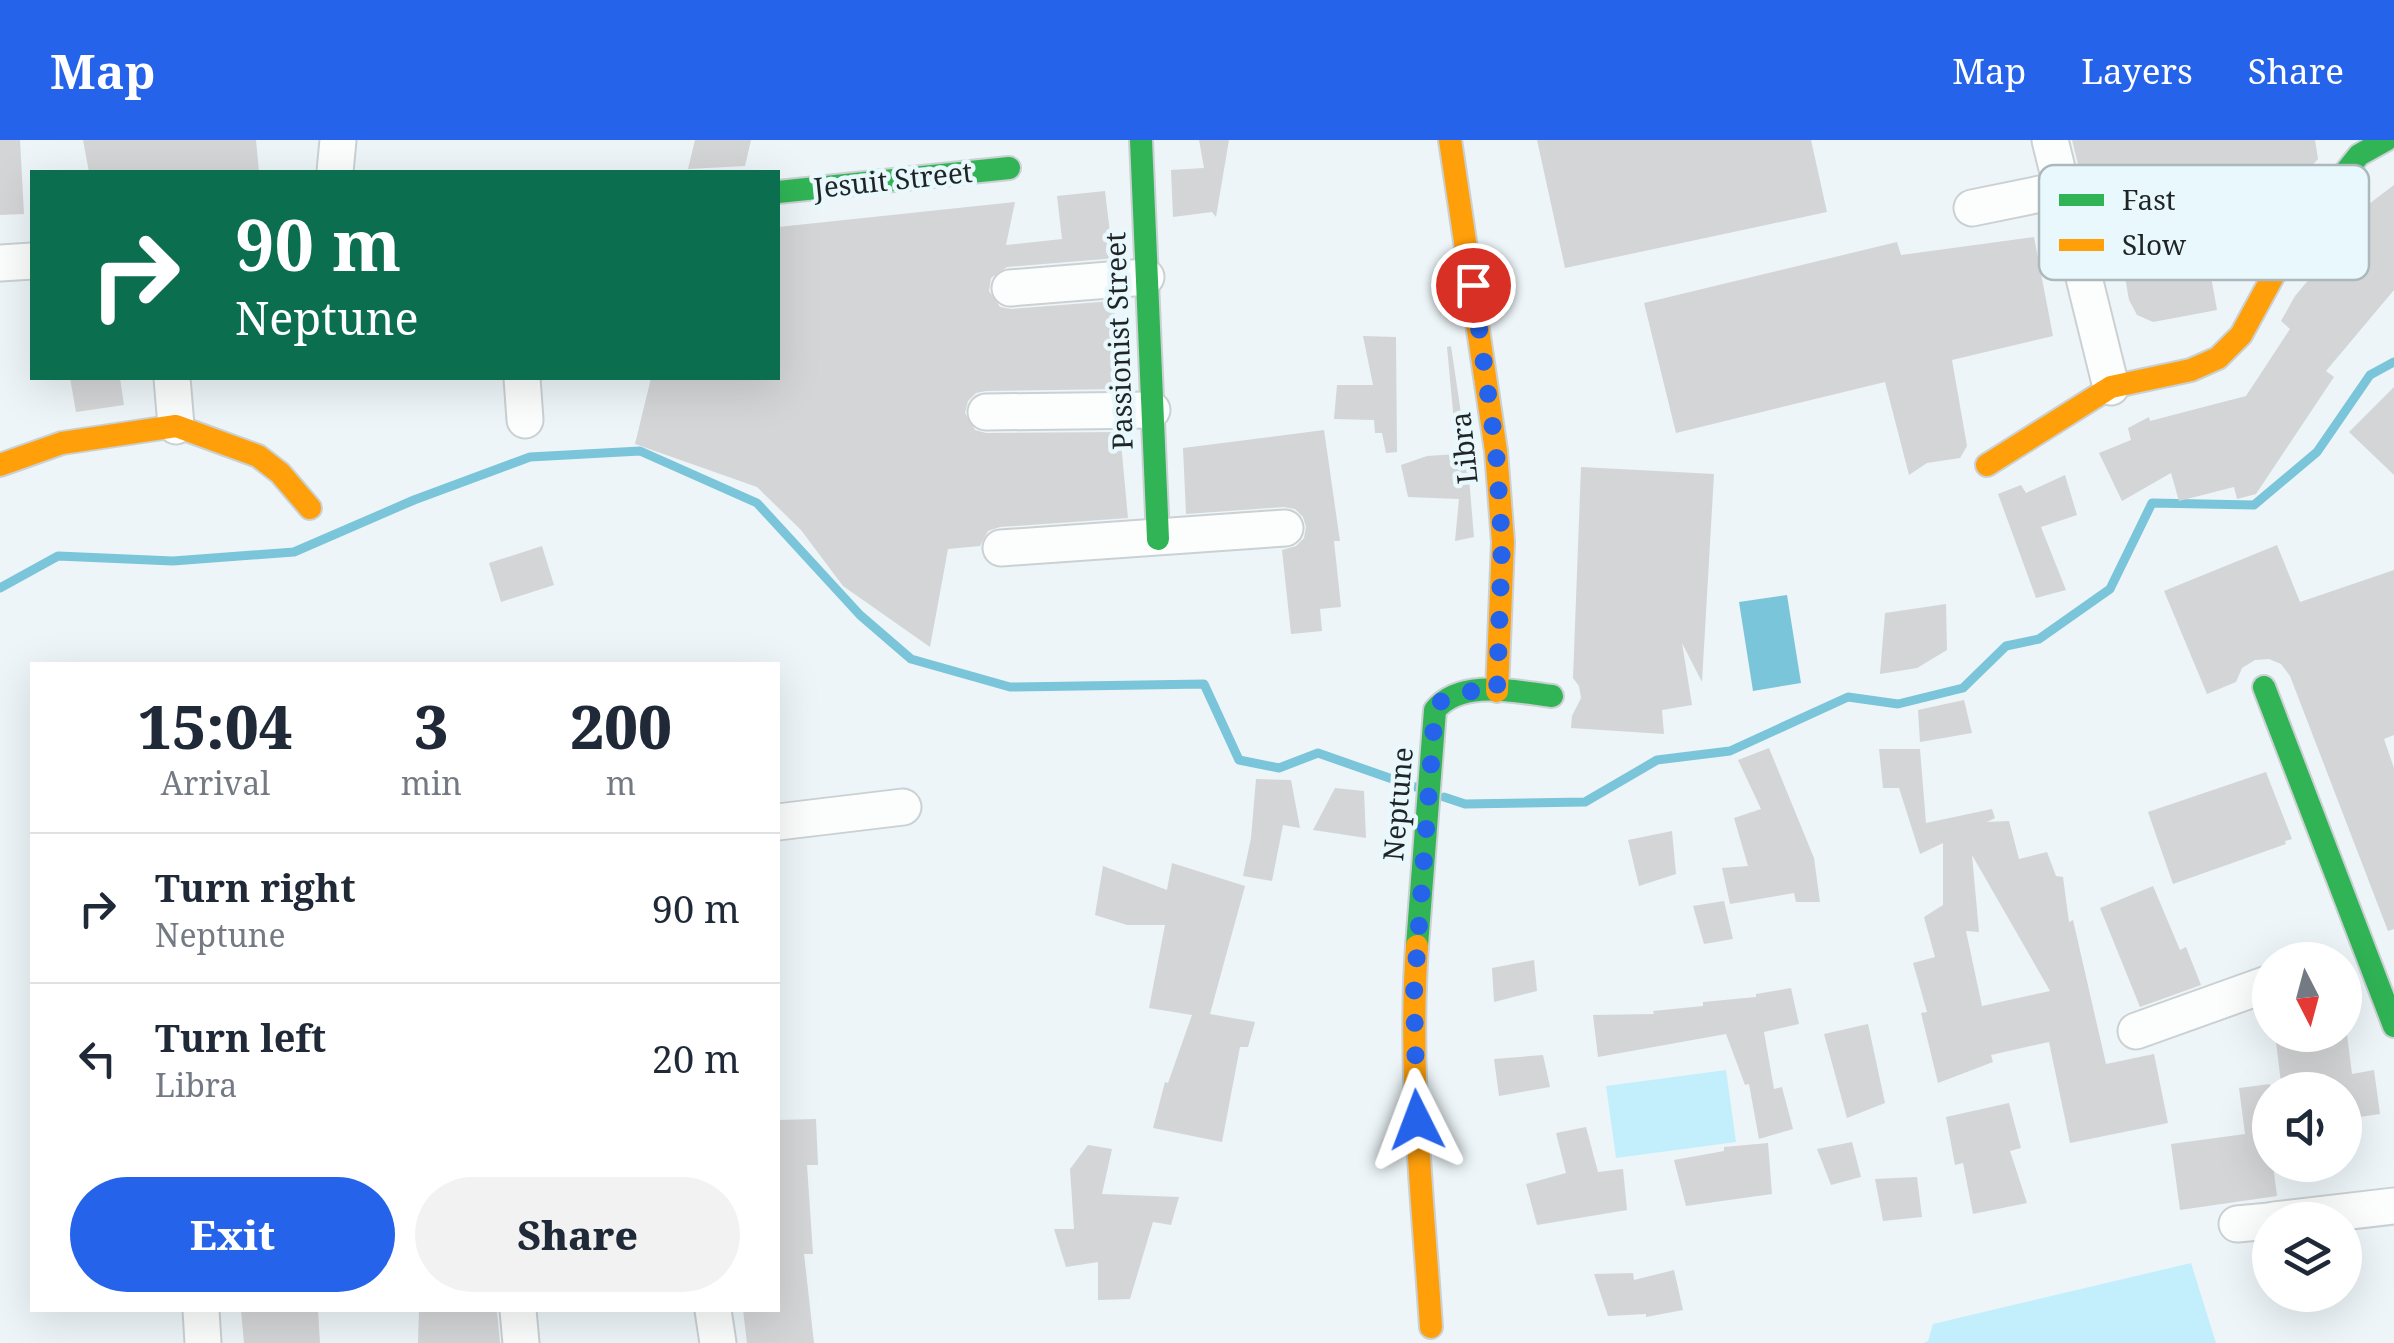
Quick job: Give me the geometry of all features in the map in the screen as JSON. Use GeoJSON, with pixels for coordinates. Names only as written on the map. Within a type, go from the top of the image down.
{"type":"FeatureCollection","features":[{"type":"Feature","properties":{"kind":"street"},"geometry":{"type":"LineString","coordinates":[[335,170],[338,140]]}},
{"type":"Feature","properties":{"kind":"street","name":"Passionist Street"},"geometry":{"type":"LineString","coordinates":[[1140,140],[1158,539]]}},
{"type":"Feature","properties":{"kind":"street","name":"Libra"},"geometry":{"type":"LineString","coordinates":[[1450,140],[1496,451],[1502,542],[1497,691]]}},
{"type":"Feature","properties":{"kind":"street"},"geometry":{"type":"LineString","coordinates":[[2050,140],[2055,165]]}},
{"type":"Feature","properties":{"kind":"street"},"geometry":{"type":"LineString","coordinates":[[2349,165],[2365,145]]}},
{"type":"Feature","properties":{"kind":"street","name":"Jesuit Street"},"geometry":{"type":"LineString","coordinates":[[780,192],[1008,168]]}},
{"type":"Feature","properties":{"kind":"street"},"geometry":{"type":"LineString","coordinates":[[1972,208],[2039,194]]}},
{"type":"Feature","properties":{"kind":"street"},"geometry":{"type":"LineString","coordinates":[[0,262],[30,261]]}},
{"type":"Feature","properties":{"kind":"street"},"geometry":{"type":"LineString","coordinates":[[1010,288],[1146,277]]}},
{"type":"Feature","properties":{"kind":"street"},"geometry":{"type":"LineString","coordinates":[[2083,280],[2110,387]]}},
{"type":"Feature","properties":{"kind":"street"},"geometry":{"type":"LineString","coordinates":[[1986,465],[2110,387],[2191,370],[2218,358],[2241,334],[2270,280]]}},
{"type":"Feature","properties":{"kind":"street"},"geometry":{"type":"LineString","coordinates":[[172,380],[176,426]]}},
{"type":"Feature","properties":{"kind":"street"},"geometry":{"type":"LineString","coordinates":[[522,380],[525,420]]}},
{"type":"Feature","properties":{"kind":"street"},"geometry":{"type":"LineString","coordinates":[[986,412],[1152,410]]}},
{"type":"Feature","properties":{"kind":"street"},"geometry":{"type":"LineString","coordinates":[[0,465],[62,443],[176,426],[258,456],[280,472],[310,508]]}},
{"type":"Feature","properties":{"kind":"street"},"geometry":{"type":"LineString","coordinates":[[1001,548],[1285,528]]}},
{"type":"Feature","properties":{"kind":"street"},"geometry":{"type":"LineString","coordinates":[[2264,687],[2344,942]]}},
{"type":"Feature","properties":{"kind":"street","name":"Neptune"},"geometry":{"type":"LineString","coordinates":[[1431,1327],[1415,1086],[1414,993],[1434,720],[1439,702],[1458,692],[1552,696]]}},
{"type":"Feature","properties":{"kind":"street"},"geometry":{"type":"LineString","coordinates":[[780,822],[903,807]]}},
{"type":"Feature","properties":{"kind":"street"},"geometry":{"type":"LineString","coordinates":[[2362,976],[2394,1026]]}},
{"type":"Feature","properties":{"kind":"street"},"geometry":{"type":"LineString","coordinates":[[2136,1031],[2252,989]]}},
{"type":"Feature","properties":{"kind":"street"},"geometry":{"type":"LineString","coordinates":[[2362,1210],[2394,1206]]}},
{"type":"Feature","properties":{"kind":"street"},"geometry":{"type":"LineString","coordinates":[[201,1312],[203,1343]]}},
{"type":"Feature","properties":{"kind":"street"},"geometry":{"type":"LineString","coordinates":[[518,1312],[521,1343]]}},
{"type":"Feature","properties":{"kind":"street"},"geometry":{"type":"LineString","coordinates":[[714,1312],[718,1343]]}},
{"type":"Feature","properties":{"kind":"shaded area"},"geometry":{"type":"Polygon","coordinates":[[[1787,595],[1801,683],[1753,691],[1739,602],[1787,595]]]}},
{"type":"Feature","properties":{"kind":"shaded area"},"geometry":{"type":"Polygon","coordinates":[[[1726,1070],[1736,1142],[1616,1158],[1606,1086],[1726,1070]]]}},
{"type":"Feature","properties":{"kind":"shaded area"},"geometry":{"type":"Polygon","coordinates":[[[2191,1263],[2216,1343],[1923,1343],[1928,1341],[1933,1324],[2191,1263]]]}},
{"type":"Feature","properties":{"kind":"building"},"geometry":{"type":"Polygon","coordinates":[[[0,140],[20,140],[24,214],[0,215],[0,140]]]}},
{"type":"Feature","properties":{"kind":"building"},"geometry":{"type":"Polygon","coordinates":[[[83,140],[256,140],[259,170],[89,170],[83,140]]]}},
{"type":"Feature","properties":{"kind":"building"},"geometry":{"type":"Polygon","coordinates":[[[695,140],[751,140],[745,166],[688,169],[695,140]]]}},
{"type":"Feature","properties":{"kind":"building"},"geometry":{"type":"Polygon","coordinates":[[[1199,140],[1229,140],[1216,217],[1212,212],[1173,217],[1171,170],[1204,168],[1199,140]]]}},
{"type":"Feature","properties":{"kind":"building"},"geometry":{"type":"Polygon","coordinates":[[[1537,140],[1811,140],[1827,212],[1565,268],[1537,140]]]}},
{"type":"Feature","properties":{"kind":"building"},"geometry":{"type":"Polygon","coordinates":[[[2072,140],[2315,140],[2318,159],[2313,165],[2078,165],[2072,140]]]}},
{"type":"Feature","properties":{"kind":"building"},"geometry":{"type":"Polygon","coordinates":[[[2394,185],[2394,290],[2326,371],[2334,377],[2256,494],[2237,499],[2234,487],[2179,501],[2171,473],[2122,501],[2099,453],[2131,440],[2128,428],[2149,417],[2150,421],[2246,396],[2290,329],[2281,321],[2308,280],[2369,280],[2369,204],[2394,185]]]}},
{"type":"Feature","properties":{"kind":"building"},"geometry":{"type":"Polygon","coordinates":[[[1105,191],[1110,233],[1116,232],[1117,258],[1007,267],[991,278],[989,291],[1000,307],[1011,309],[1113,301],[1123,389],[986,391],[976,393],[968,401],[965,413],[975,430],[986,433],[1120,432],[1128,518],[1000,527],[988,531],[980,546],[948,549],[930,647],[843,586],[801,530],[757,487],[635,444],[651,380],[780,380],[780,227],[1015,202],[1006,245],[1062,239],[1057,196],[1105,191]]]}},
{"type":"Feature","properties":{"kind":"building"},"geometry":{"type":"Polygon","coordinates":[[[2034,237],[2039,280],[2042,280],[2053,336],[1952,360],[1967,446],[1960,458],[1927,463],[1909,475],[1885,382],[1676,433],[1644,303],[1897,242],[1901,255],[2034,237]]]}},
{"type":"Feature","properties":{"kind":"building"},"geometry":{"type":"Polygon","coordinates":[[[2126,280],[2212,280],[2217,310],[2153,322],[2137,315],[2126,280]]]}},
{"type":"Feature","properties":{"kind":"building"},"geometry":{"type":"Polygon","coordinates":[[[1363,336],[1396,337],[1397,452],[1386,453],[1382,433],[1375,433],[1374,420],[1334,419],[1337,385],[1373,385],[1363,336]]]}},
{"type":"Feature","properties":{"kind":"building"},"geometry":{"type":"Polygon","coordinates":[[[1451,346],[1474,537],[1455,541],[1459,499],[1408,497],[1401,465],[1427,456],[1457,454],[1447,347],[1451,346]]]}},
{"type":"Feature","properties":{"kind":"building"},"geometry":{"type":"Polygon","coordinates":[[[70,380],[120,380],[124,405],[76,412],[70,380]]]}},
{"type":"Feature","properties":{"kind":"building"},"geometry":{"type":"Polygon","coordinates":[[[2394,387],[2394,475],[2349,432],[2394,387]]]}},
{"type":"Feature","properties":{"kind":"building"},"geometry":{"type":"Polygon","coordinates":[[[1324,430],[1340,541],[1334,541],[1341,607],[1320,609],[1322,631],[1291,634],[1282,550],[1296,546],[1304,538],[1303,517],[1295,509],[1284,507],[1186,514],[1183,448],[1324,430]]]}},
{"type":"Feature","properties":{"kind":"building"},"geometry":{"type":"Polygon","coordinates":[[[1581,467],[1714,474],[1702,682],[1682,643],[1692,705],[1662,710],[1664,734],[1571,728],[1581,698],[1573,678],[1581,467]]]}},
{"type":"Feature","properties":{"kind":"building"},"geometry":{"type":"Polygon","coordinates":[[[2065,475],[2077,515],[2041,527],[2066,590],[2036,598],[1998,494],[2021,485],[2026,493],[2065,475]]]}},
{"type":"Feature","properties":{"kind":"building"},"geometry":{"type":"Polygon","coordinates":[[[2277,545],[2300,602],[2394,570],[2394,735],[2384,739],[2394,768],[2394,929],[2388,931],[2290,676],[2281,664],[2269,659],[2255,660],[2242,668],[2236,682],[2207,694],[2164,591],[2277,545]]]}},
{"type":"Feature","properties":{"kind":"building"},"geometry":{"type":"Polygon","coordinates":[[[542,546],[554,585],[501,602],[489,563],[542,546]]]}},
{"type":"Feature","properties":{"kind":"building"},"geometry":{"type":"Polygon","coordinates":[[[1946,604],[1947,650],[1917,668],[1880,674],[1885,613],[1946,604]]]}},
{"type":"Feature","properties":{"kind":"building"},"geometry":{"type":"Polygon","coordinates":[[[1964,700],[1972,733],[1920,742],[1918,710],[1964,700]]]}},
{"type":"Feature","properties":{"kind":"building"},"geometry":{"type":"Polygon","coordinates":[[[1769,748],[1814,858],[1820,902],[1796,902],[1794,893],[1730,904],[1722,868],[1748,866],[1734,818],[1761,809],[1738,760],[1769,748]]]}},
{"type":"Feature","properties":{"kind":"building"},"geometry":{"type":"Polygon","coordinates":[[[1879,749],[1920,749],[1926,823],[1992,809],[1995,818],[1987,822],[2009,821],[2019,859],[2047,852],[2056,876],[2063,877],[2069,922],[2073,920],[2106,1064],[2154,1054],[2168,1123],[2070,1143],[2049,1042],[1991,1055],[1993,1062],[1938,1083],[1921,1013],[1927,1012],[1913,963],[1935,957],[1924,917],[1943,905],[1943,843],[1920,854],[1899,788],[1883,788],[1879,749]],[[1972,855],[1979,932],[1966,931],[1982,1006],[2050,991],[1972,855]]]}},
{"type":"Feature","properties":{"kind":"building"},"geometry":{"type":"Polygon","coordinates":[[[2266,772],[2292,839],[2173,884],[2148,812],[2266,772]]]}},
{"type":"Feature","properties":{"kind":"building"},"geometry":{"type":"Polygon","coordinates":[[[1256,779],[1291,780],[1300,828],[1283,825],[1272,881],[1243,876],[1256,779]]]}},
{"type":"Feature","properties":{"kind":"building"},"geometry":{"type":"Polygon","coordinates":[[[1335,788],[1364,791],[1366,838],[1313,830],[1335,788]]]}},
{"type":"Feature","properties":{"kind":"building"},"geometry":{"type":"Polygon","coordinates":[[[1672,831],[1676,874],[1639,886],[1628,840],[1672,831]]]}},
{"type":"Feature","properties":{"kind":"building"},"geometry":{"type":"Polygon","coordinates":[[[1172,863],[1245,886],[1210,1014],[1255,1022],[1248,1047],[1240,1047],[1222,1142],[1153,1128],[1165,1082],[1168,1083],[1192,1015],[1149,1008],[1165,925],[1127,925],[1095,915],[1103,866],[1167,890],[1172,863]]]}},
{"type":"Feature","properties":{"kind":"building"},"geometry":{"type":"Polygon","coordinates":[[[2153,886],[2180,950],[2186,947],[2201,985],[2140,1007],[2100,908],[2153,886]]]}},
{"type":"Feature","properties":{"kind":"building"},"geometry":{"type":"Polygon","coordinates":[[[1724,901],[1733,939],[1704,944],[1693,906],[1724,901]]]}},
{"type":"Feature","properties":{"kind":"building"},"geometry":{"type":"Polygon","coordinates":[[[1534,960],[1537,991],[1494,1002],[1492,968],[1534,960]]]}},
{"type":"Feature","properties":{"kind":"building"},"geometry":{"type":"Polygon","coordinates":[[[1791,988],[1799,1024],[1764,1032],[1774,1089],[1782,1087],[1793,1129],[1759,1139],[1749,1084],[1745,1085],[1726,1034],[1598,1057],[1593,1015],[1654,1014],[1653,1011],[1703,1006],[1703,1002],[1756,997],[1791,988]]]}},
{"type":"Feature","properties":{"kind":"building"},"geometry":{"type":"Polygon","coordinates":[[[1868,1024],[1885,1103],[1847,1118],[1824,1034],[1868,1024]]]}},
{"type":"Feature","properties":{"kind":"building"},"geometry":{"type":"Polygon","coordinates":[[[2277,1052],[2349,1052],[2352,1072],[2280,1072],[2277,1052]]]}},
{"type":"Feature","properties":{"kind":"building"},"geometry":{"type":"Polygon","coordinates":[[[1543,1055],[1550,1087],[1499,1096],[1494,1059],[1543,1055]]]}},
{"type":"Feature","properties":{"kind":"building"},"geometry":{"type":"Polygon","coordinates":[[[2374,1070],[2380,1114],[2362,1117],[2362,1072],[2374,1070]]]}},
{"type":"Feature","properties":{"kind":"building"},"geometry":{"type":"Polygon","coordinates":[[[2252,1086],[2252,1182],[2275,1182],[2277,1196],[2180,1210],[2171,1144],[2245,1134],[2239,1088],[2252,1086]]]}},
{"type":"Feature","properties":{"kind":"building"},"geometry":{"type":"Polygon","coordinates":[[[2009,1103],[2021,1148],[2010,1151],[2027,1203],[1973,1214],[1963,1163],[1955,1165],[1946,1117],[2009,1103]]]}},
{"type":"Feature","properties":{"kind":"building"},"geometry":{"type":"Polygon","coordinates":[[[816,1119],[818,1165],[807,1165],[813,1254],[804,1254],[814,1343],[747,1343],[743,1312],[780,1312],[780,1120],[816,1119]]]}},
{"type":"Feature","properties":{"kind":"building"},"geometry":{"type":"Polygon","coordinates":[[[1586,1127],[1598,1172],[1623,1169],[1627,1210],[1537,1225],[1526,1184],[1566,1173],[1556,1133],[1586,1127]]]}},
{"type":"Feature","properties":{"kind":"building"},"geometry":{"type":"Polygon","coordinates":[[[1852,1142],[1861,1177],[1831,1185],[1817,1149],[1852,1142]]]}},
{"type":"Feature","properties":{"kind":"building"},"geometry":{"type":"Polygon","coordinates":[[[1768,1143],[1772,1194],[1686,1206],[1674,1160],[1724,1151],[1724,1147],[1768,1143]]]}},
{"type":"Feature","properties":{"kind":"building"},"geometry":{"type":"Polygon","coordinates":[[[1088,1145],[1112,1149],[1102,1194],[1179,1197],[1171,1225],[1153,1222],[1130,1299],[1098,1300],[1098,1262],[1066,1267],[1054,1229],[1074,1229],[1070,1169],[1088,1145]]]}},
{"type":"Feature","properties":{"kind":"building"},"geometry":{"type":"Polygon","coordinates":[[[1917,1177],[1922,1217],[1883,1221],[1875,1179],[1917,1177]]]}},
{"type":"Feature","properties":{"kind":"building"},"geometry":{"type":"Polygon","coordinates":[[[1674,1270],[1683,1310],[1646,1317],[1608,1316],[1594,1274],[1633,1273],[1634,1280],[1674,1270]]]}},
{"type":"Feature","properties":{"kind":"building"},"geometry":{"type":"Polygon","coordinates":[[[241,1312],[318,1312],[320,1343],[244,1343],[241,1312]]]}},
{"type":"Feature","properties":{"kind":"building"},"geometry":{"type":"Polygon","coordinates":[[[419,1312],[497,1312],[500,1343],[418,1343],[419,1312]]]}},
{"type":"Feature","properties":{"kind":"waterway"},"geometry":{"type":"LineString","coordinates":[[1444,797],[1465,804],[1585,802],[1657,760],[1730,751],[1848,697],[1898,704],[1963,688],[2006,646],[2039,639],[2110,589],[2152,503],[2254,505],[2317,452],[2370,375],[2394,362]]}},
{"type":"Feature","properties":{"kind":"waterway"},"geometry":{"type":"LineString","coordinates":[[0,588],[58,556],[173,561],[294,552],[414,500],[530,457],[640,451],[757,503],[860,615],[911,659],[1010,687],[1204,684],[1239,760],[1279,768],[1318,753],[1415,787]]}},
{"type":"Feature","properties":{"kind":"traffic: fast"},"geometry":{"type":"LineString","coordinates":[[1141,140],[1158,539]]}},
{"type":"Feature","properties":{"kind":"traffic: fast"},"geometry":{"type":"LineString","coordinates":[[2351,165],[2359,155],[2386,140]]}},
{"type":"Feature","properties":{"kind":"traffic: fast"},"geometry":{"type":"LineString","coordinates":[[780,192],[1009,168]]}},
{"type":"Feature","properties":{"kind":"traffic: fast"},"geometry":{"type":"LineString","coordinates":[[2264,687],[2394,1026]]}},
{"type":"Feature","properties":{"kind":"traffic: fast"},"geometry":{"type":"LineString","coordinates":[[1417,946],[1435,710],[1446,700],[1474,690],[1552,696]]}},
{"type":"Feature","properties":{"kind":"traffic: slow"},"geometry":{"type":"LineString","coordinates":[[1450,140],[1496,451],[1503,542],[1497,691]]}},
{"type":"Feature","properties":{"kind":"traffic: slow"},"geometry":{"type":"LineString","coordinates":[[1987,465],[2111,387],[2191,370],[2218,358],[2241,335],[2271,280]]}},
{"type":"Feature","properties":{"kind":"traffic: slow"},"geometry":{"type":"LineString","coordinates":[[0,465],[62,443],[176,426],[258,456],[280,473],[310,508]]}},
{"type":"Feature","properties":{"kind":"traffic: slow"},"geometry":{"type":"LineString","coordinates":[[1417,946],[1415,1089],[1431,1327]]}},
{"type":"Feature","properties":{"kind":"route"},"geometry":{"type":"LineString","coordinates":[[1417,1120],[1414,993],[1435,710],[1448,695],[1497,691],[1502,542],[1496,451],[1473,285]]}}]}
